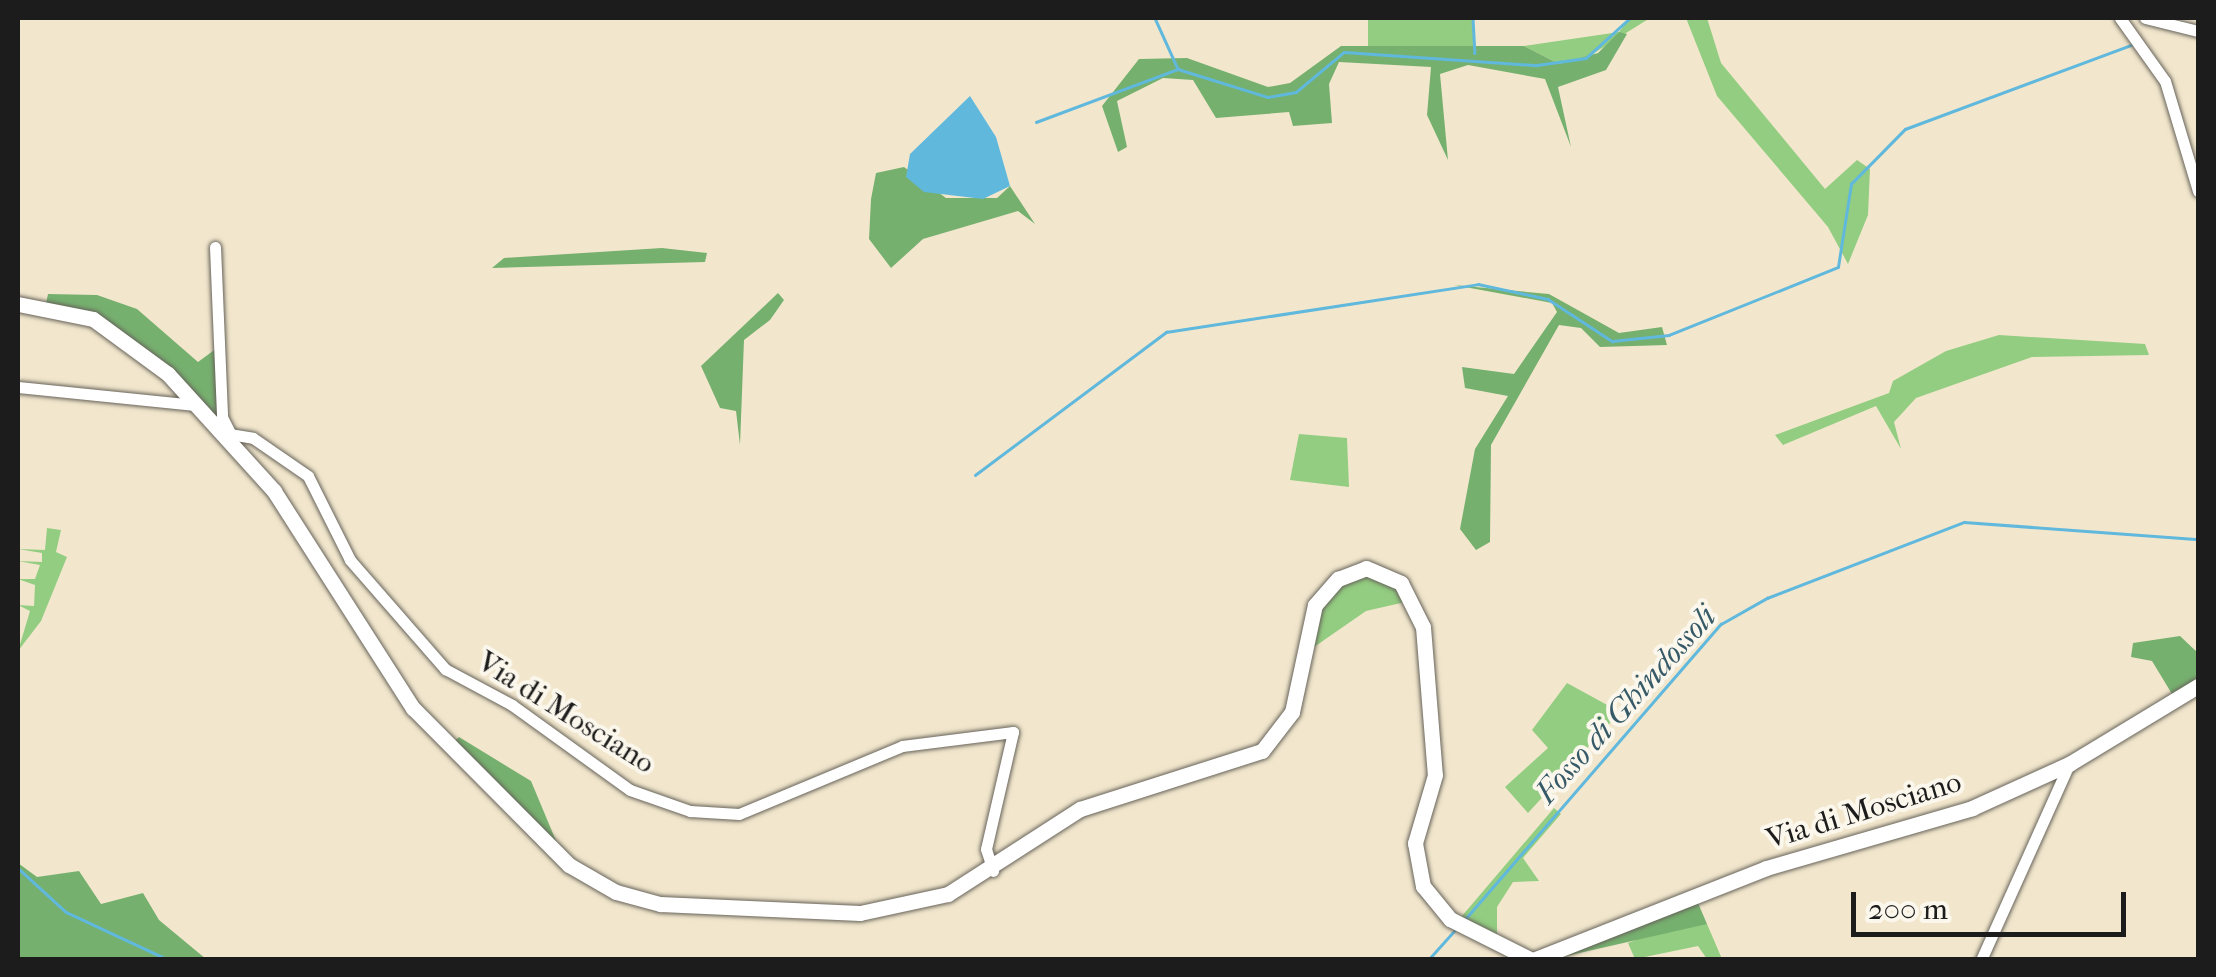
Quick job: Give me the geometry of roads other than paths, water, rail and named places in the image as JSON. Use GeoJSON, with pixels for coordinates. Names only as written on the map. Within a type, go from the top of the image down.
{"type":"FeatureCollection","features":[{"type":"Feature","properties":{"kind":"main road","name":"Via di Mosciano"},"geometry":{"type":"LineString","coordinates":[[18,304],[117,330],[226,433],[292,517],[412,708],[588,878],[660,904],[860,913],[923,902],[992,871],[1080,809],[1262,751],[1292,712],[1315,605],[1338,579],[1366,568],[1401,584],[1423,627],[1436,775],[1415,857],[1423,886],[1461,926],[1524,959],[1532,960],[1766,868],[1972,808],[2069,764],[2198,686]]}},
{"type":"Feature","properties":{"kind":"street"},"geometry":{"type":"LineString","coordinates":[[2120,18],[2165,80],[2198,191]]}},
{"type":"Feature","properties":{"kind":"street"},"geometry":{"type":"LineString","coordinates":[[2145,18],[2198,32]]}},
{"type":"Feature","properties":{"kind":"street"},"geometry":{"type":"LineString","coordinates":[[216,247],[222,417],[226,433]]}},
{"type":"Feature","properties":{"kind":"street"},"geometry":{"type":"LineString","coordinates":[[18,388],[195,405]]}},
{"type":"Feature","properties":{"kind":"street","name":"Via di Mosciano"},"geometry":{"type":"LineString","coordinates":[[226,433],[265,444],[308,476],[350,560],[445,669],[512,704],[630,790],[690,811],[739,814],[902,746],[1013,732],[986,849],[992,871]]}},
{"type":"Feature","properties":{"kind":"street"},"geometry":{"type":"LineString","coordinates":[[1981,960],[2069,764]]}},
{"type":"Feature","properties":{"kind":"water"},"geometry":{"type":"Polygon","coordinates":[[[970,96],[996,137],[1010,186],[983,199],[924,192],[906,177],[910,154],[970,96]]]}},
{"type":"Feature","properties":{"kind":"waterway"},"geometry":{"type":"LineString","coordinates":[[1155,18],[1178,69]]}},
{"type":"Feature","properties":{"kind":"waterway"},"geometry":{"type":"LineString","coordinates":[[1473,18],[1475,53]]}},
{"type":"Feature","properties":{"kind":"waterway"},"geometry":{"type":"LineString","coordinates":[[1036,122],[1178,69],[1268,97],[1296,92],[1344,52],[1537,65],[1586,58],[1630,18]]}},
{"type":"Feature","properties":{"kind":"waterway"},"geometry":{"type":"LineString","coordinates":[[975,475],[1166,332],[1478,284],[1548,299],[1612,341],[1669,335],[1838,267],[1851,184],[1905,129],[2131,45]]}},
{"type":"Feature","properties":{"kind":"waterway","name":"Fosso di Ghindossoli"},"geometry":{"type":"LineString","coordinates":[[1466,918],[1721,624],[1767,598],[1964,522],[2198,539]]}},
{"type":"Feature","properties":{"kind":"waterway"},"geometry":{"type":"LineString","coordinates":[[18,868],[66,912],[169,960]]}},
{"type":"Feature","properties":{"kind":"waterway","name":"Fosso di Ghindossoli"},"geometry":{"type":"LineString","coordinates":[[1428,960],[1454,931]]}}]}
